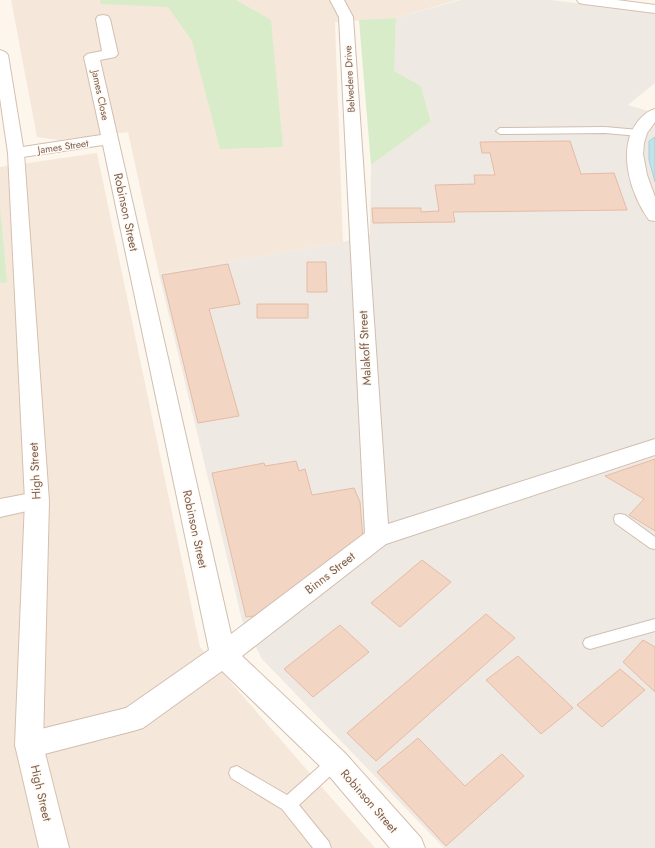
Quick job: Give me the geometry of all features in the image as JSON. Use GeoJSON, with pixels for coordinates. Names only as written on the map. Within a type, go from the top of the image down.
{"type":"FeatureCollection","features":[{"type":"Feature","properties":{"kind":"street","name":"Belvedere Drive"},"geometry":{"type":"LineString","coordinates":[[336,0],[346,17],[354,160]]}},
{"type":"Feature","properties":{"kind":"street"},"geometry":{"type":"LineString","coordinates":[[584,0],[655,9]]}},
{"type":"Feature","properties":{"kind":"street","name":"James Close"},"geometry":{"type":"LineString","coordinates":[[103,19],[110,54],[92,57],[110,139]]}},
{"type":"Feature","properties":{"kind":"street","name":"High Street"},"geometry":{"type":"LineString","coordinates":[[0,55],[4,92],[16,153],[37,501],[29,745],[54,848]]}},
{"type":"Feature","properties":{"kind":"street"},"geometry":{"type":"LineString","coordinates":[[655,114],[639,133],[636,142],[635,164],[639,180],[655,216]]}},
{"type":"Feature","properties":{"kind":"street","name":"James Street"},"geometry":{"type":"LineString","coordinates":[[16,153],[110,139]]}},
{"type":"Feature","properties":{"kind":"street","name":"Robinson Street"},"geometry":{"type":"LineString","coordinates":[[110,139],[223,655],[335,762],[410,848]]}},
{"type":"Feature","properties":{"kind":"street","name":"Malakoff Street"},"geometry":{"type":"LineString","coordinates":[[354,160],[377,537]]}},
{"type":"Feature","properties":{"kind":"street","name":"Binns Street"},"geometry":{"type":"LineString","coordinates":[[29,745],[133,719],[223,655],[377,537],[655,447]]}},
{"type":"Feature","properties":{"kind":"street"},"geometry":{"type":"LineString","coordinates":[[0,508],[37,501]]}},
{"type":"Feature","properties":{"kind":"lane"},"geometry":{"type":"LineString","coordinates":[[500,131],[604,130],[639,133]]}},
{"type":"Feature","properties":{"kind":"lane"},"geometry":{"type":"LineString","coordinates":[[620,519],[655,544]]}},
{"type":"Feature","properties":{"kind":"lane"},"geometry":{"type":"LineString","coordinates":[[590,643],[655,625]]}},
{"type":"Feature","properties":{"kind":"lane"},"geometry":{"type":"LineString","coordinates":[[288,804],[335,762]]}},
{"type":"Feature","properties":{"kind":"lane"},"geometry":{"type":"LineString","coordinates":[[237,773],[288,804],[322,848]]}},
{"type":"Feature","properties":{"kind":"shaded area"},"geometry":{"type":"Polygon","coordinates":[[[11,0],[457,0],[396,18],[335,22],[343,242],[159,274],[128,132],[58,140],[37,137],[11,0]]]}},
{"type":"Feature","properties":{"kind":"shaded area"},"geometry":{"type":"Polygon","coordinates":[[[460,0],[550,0],[655,13],[655,83],[628,105],[655,113],[655,848],[444,848],[262,659],[242,620],[159,274],[343,242],[370,234],[371,165],[431,120],[421,86],[393,71],[396,18],[460,0]]]}},
{"type":"Feature","properties":{"kind":"shaded area"},"geometry":{"type":"Polygon","coordinates":[[[97,153],[200,647],[375,848],[0,848],[0,167],[97,153]]]}},
{"type":"Feature","properties":{"kind":"green space"},"geometry":{"type":"Polygon","coordinates":[[[100,0],[236,0],[271,20],[283,147],[220,149],[192,41],[168,7],[101,4],[100,0]]]}},
{"type":"Feature","properties":{"kind":"green space"},"geometry":{"type":"Polygon","coordinates":[[[396,18],[394,71],[421,86],[431,121],[371,165],[359,20],[396,18]]]}},
{"type":"Feature","properties":{"kind":"green space"},"geometry":{"type":"Polygon","coordinates":[[[0,206],[7,282],[0,283],[0,206]]]}},
{"type":"Feature","properties":{"kind":"water"},"geometry":{"type":"Polygon","coordinates":[[[655,137],[655,182],[649,160],[649,141],[655,137]]]}},
{"type":"Feature","properties":{"kind":"building"},"geometry":{"type":"Polygon","coordinates":[[[570,141],[581,174],[614,173],[627,210],[453,212],[455,222],[373,223],[372,208],[421,208],[421,212],[439,211],[435,185],[475,184],[474,175],[495,175],[490,153],[482,153],[480,142],[570,141]]]}},
{"type":"Feature","properties":{"kind":"building"},"geometry":{"type":"Polygon","coordinates":[[[307,262],[326,262],[327,292],[307,292],[307,262]]]}},
{"type":"Feature","properties":{"kind":"building"},"geometry":{"type":"Polygon","coordinates":[[[228,264],[240,304],[209,309],[239,416],[198,423],[162,275],[228,264]]]}},
{"type":"Feature","properties":{"kind":"building"},"geometry":{"type":"Polygon","coordinates":[[[257,304],[308,304],[308,318],[257,318],[257,304]]]}},
{"type":"Feature","properties":{"kind":"building"},"geometry":{"type":"Polygon","coordinates":[[[655,459],[655,531],[629,515],[644,499],[605,476],[655,459]]]}},
{"type":"Feature","properties":{"kind":"building"},"geometry":{"type":"Polygon","coordinates":[[[296,461],[299,471],[305,469],[312,495],[354,488],[360,502],[363,539],[254,616],[246,617],[212,473],[264,463],[265,466],[296,461]]]}},
{"type":"Feature","properties":{"kind":"building"},"geometry":{"type":"Polygon","coordinates":[[[422,560],[451,582],[400,627],[371,603],[422,560]]]}},
{"type":"Feature","properties":{"kind":"building"},"geometry":{"type":"Polygon","coordinates":[[[486,614],[515,638],[376,761],[347,733],[486,614]]]}},
{"type":"Feature","properties":{"kind":"building"},"geometry":{"type":"Polygon","coordinates":[[[340,625],[369,652],[313,697],[284,669],[340,625]]]}},
{"type":"Feature","properties":{"kind":"building"},"geometry":{"type":"Polygon","coordinates":[[[643,640],[655,647],[655,692],[623,662],[643,640]]]}},
{"type":"Feature","properties":{"kind":"building"},"geometry":{"type":"Polygon","coordinates":[[[518,656],[573,708],[541,734],[486,680],[518,656]]]}},
{"type":"Feature","properties":{"kind":"building"},"geometry":{"type":"Polygon","coordinates":[[[620,669],[645,690],[602,727],[577,705],[620,669]]]}},
{"type":"Feature","properties":{"kind":"building"},"geometry":{"type":"Polygon","coordinates":[[[418,738],[465,786],[502,754],[524,776],[446,846],[377,772],[418,738]]]}}]}
